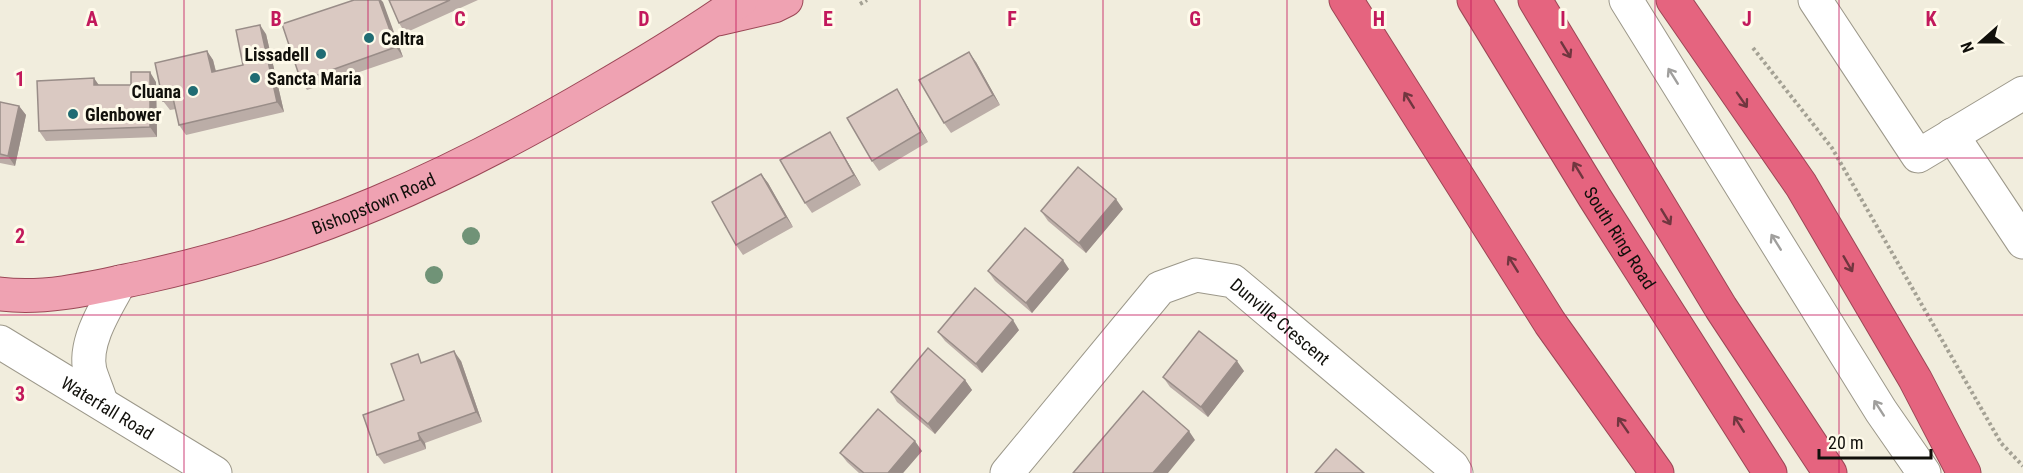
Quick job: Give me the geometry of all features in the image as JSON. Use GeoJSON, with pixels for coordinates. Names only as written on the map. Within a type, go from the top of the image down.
{"type":"FeatureCollection","features":[{"type":"Feature","properties":{"kind":"highway"},"geometry":{"type":"LineString","coordinates":[[1346,0],[1550,323],[1657,473]]}},
{"type":"Feature","properties":{"kind":"highway","name":"South Ring Road"},"geometry":{"type":"LineString","coordinates":[[1474,0],[1595,198],[1770,473]]}},
{"type":"Feature","properties":{"kind":"highway"},"geometry":{"type":"LineString","coordinates":[[1535,0],[1721,308],[1830,473]]}},
{"type":"Feature","properties":{"kind":"highway"},"geometry":{"type":"LineString","coordinates":[[1673,0],[1801,184],[1966,468]]}},
{"type":"Feature","properties":{"kind":"main road","name":"Bishopstown Road"},"geometry":{"type":"LineString","coordinates":[[0,294],[46,295],[188,268],[255,249],[391,198],[458,168],[514,139],[713,20],[741,0]]}},
{"type":"Feature","properties":{"kind":"main road","name":"Bishopstown Road"},"geometry":{"type":"LineString","coordinates":[[713,20],[786,0]]}},
{"type":"Feature","properties":{"kind":"street"},"geometry":{"type":"LineString","coordinates":[[1626,0],[1881,411],[1924,473]]}},
{"type":"Feature","properties":{"kind":"street"},"geometry":{"type":"LineString","coordinates":[[1815,0],[1918,156],[2023,93]]}},
{"type":"Feature","properties":{"kind":"street"},"geometry":{"type":"LineString","coordinates":[[1952,135],[2023,242]]}},
{"type":"Feature","properties":{"kind":"street","name":"Dunville Crescent"},"geometry":{"type":"LineString","coordinates":[[1007,473],[1160,288],[1196,275],[1233,281],[1452,466],[1456,473]]}},
{"type":"Feature","properties":{"kind":"street"},"geometry":{"type":"LineString","coordinates":[[101,402],[90,369],[90,355],[98,325],[120,282]]}},
{"type":"Feature","properties":{"kind":"street","name":"Waterfall Road"},"geometry":{"type":"LineString","coordinates":[[0,342],[215,473]]}},
{"type":"Feature","properties":{"kind":"path"},"geometry":{"type":"LineString","coordinates":[[860,4],[867,0]]}},
{"type":"Feature","properties":{"kind":"path"},"geometry":{"type":"LineString","coordinates":[[1752,46],[1832,148],[2001,443],[2023,466]]}},
{"type":"Feature","properties":{"kind":"building"},"geometry":{"type":"Polygon","coordinates":[[[354,0],[379,0],[396,47],[301,81],[282,24],[354,0]]]}},
{"type":"Feature","properties":{"kind":"building"},"geometry":{"type":"Polygon","coordinates":[[[389,0],[450,0],[399,23],[389,0]]]}},
{"type":"Feature","properties":{"kind":"building"},"geometry":{"type":"Polygon","coordinates":[[[260,25],[277,102],[179,125],[173,98],[163,101],[155,63],[207,51],[212,72],[243,65],[236,30],[260,25]]]}},
{"type":"Feature","properties":{"kind":"building"},"geometry":{"type":"Polygon","coordinates":[[[969,52],[993,95],[944,123],[919,80],[969,52]]]}},
{"type":"Feature","properties":{"kind":"building"},"geometry":{"type":"Polygon","coordinates":[[[131,72],[150,72],[150,127],[39,131],[37,81],[94,78],[94,85],[131,85],[131,72]]]}},
{"type":"Feature","properties":{"kind":"building"},"geometry":{"type":"Polygon","coordinates":[[[897,89],[921,132],[872,161],[847,118],[897,89]]]}},
{"type":"Feature","properties":{"kind":"building"},"geometry":{"type":"Polygon","coordinates":[[[0,102],[19,106],[8,156],[0,154],[0,102]]]}},
{"type":"Feature","properties":{"kind":"building"},"geometry":{"type":"Polygon","coordinates":[[[830,132],[854,175],[805,203],[780,160],[830,132]]]}},
{"type":"Feature","properties":{"kind":"building"},"geometry":{"type":"Polygon","coordinates":[[[1078,167],[1116,199],[1079,243],[1041,211],[1078,167]]]}},
{"type":"Feature","properties":{"kind":"building"},"geometry":{"type":"Polygon","coordinates":[[[761,174],[786,217],[736,245],[712,202],[761,174]]]}},
{"type":"Feature","properties":{"kind":"building"},"geometry":{"type":"Polygon","coordinates":[[[1025,228],[1063,260],[1026,303],[988,271],[1025,228]]]}},
{"type":"Feature","properties":{"kind":"building"},"geometry":{"type":"Polygon","coordinates":[[[975,288],[1013,320],[976,364],[938,332],[975,288]]]}},
{"type":"Feature","properties":{"kind":"building"},"geometry":{"type":"Polygon","coordinates":[[[1199,331],[1237,361],[1201,407],[1163,377],[1199,331]]]}},
{"type":"Feature","properties":{"kind":"building"},"geometry":{"type":"Polygon","coordinates":[[[928,348],[965,380],[928,424],[891,392],[928,348]]]}},
{"type":"Feature","properties":{"kind":"building"},"geometry":{"type":"Polygon","coordinates":[[[454,351],[476,412],[418,433],[420,440],[377,455],[363,415],[404,400],[391,364],[418,354],[421,363],[454,351]]]}},
{"type":"Feature","properties":{"kind":"building"},"geometry":{"type":"Polygon","coordinates":[[[1143,391],[1189,431],[1153,473],[1073,473],[1143,391]]]}},
{"type":"Feature","properties":{"kind":"building"},"geometry":{"type":"Polygon","coordinates":[[[878,409],[915,441],[888,473],[864,473],[840,453],[878,409]]]}},
{"type":"Feature","properties":{"kind":"building"},"geometry":{"type":"Polygon","coordinates":[[[1336,449],[1364,473],[1315,473],[1336,449]]]}},
{"type":"Feature","properties":{"kind":"place","name":"Caltra"},"geometry":{"type":"Point","coordinates":[369,38]}},
{"type":"Feature","properties":{"kind":"place","name":"Lissadell"},"geometry":{"type":"Point","coordinates":[321,54]}},
{"type":"Feature","properties":{"kind":"place","name":"Sancta Maria"},"geometry":{"type":"Point","coordinates":[255,78]}},
{"type":"Feature","properties":{"kind":"place","name":"Cluana"},"geometry":{"type":"Point","coordinates":[193,91]}},
{"type":"Feature","properties":{"kind":"place","name":"Glenbower"},"geometry":{"type":"Point","coordinates":[73,114]}}]}
